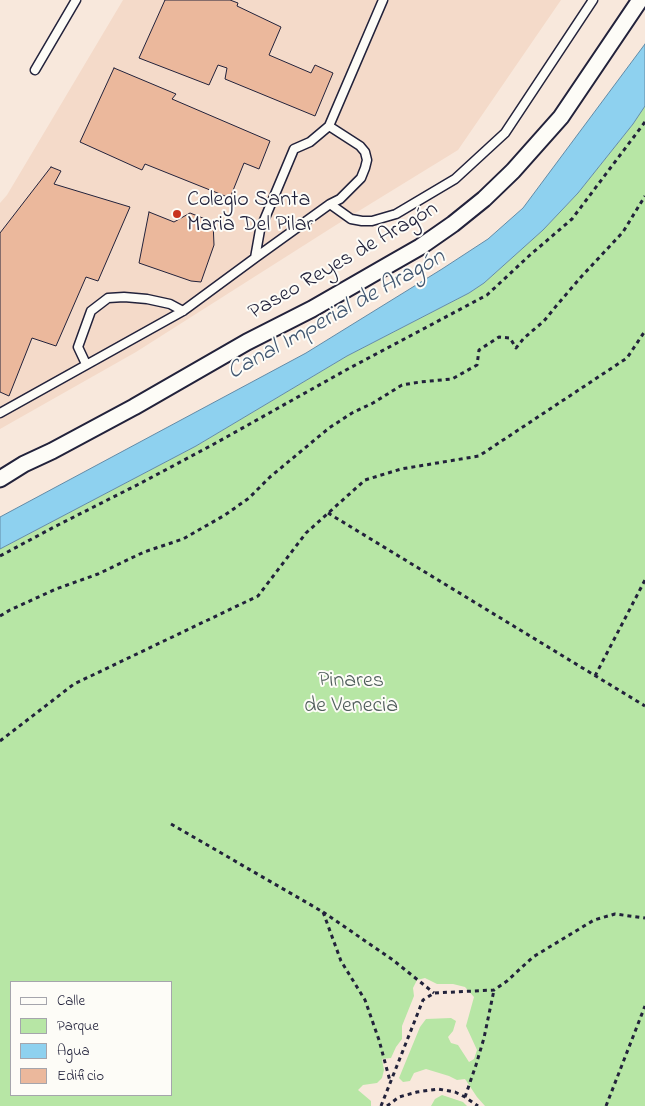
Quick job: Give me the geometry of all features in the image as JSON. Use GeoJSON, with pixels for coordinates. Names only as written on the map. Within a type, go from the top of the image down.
{"type":"FeatureCollection","features":[{"type":"Feature","properties":{"kind":"street","name":"Paseo Reyes de Aragón"},"geometry":{"type":"LineString","coordinates":[[0,479],[24,464],[118,416],[247,342],[312,309],[399,259],[453,224],[513,171],[561,117],[640,0]]}},
{"type":"Feature","properties":{"kind":"lane"},"geometry":{"type":"LineString","coordinates":[[35,70],[76,0]]}},
{"type":"Feature","properties":{"kind":"lane"},"geometry":{"type":"LineString","coordinates":[[255,258],[260,230],[294,149],[310,142],[329,126],[382,0]]}},
{"type":"Feature","properties":{"kind":"lane"},"geometry":{"type":"LineString","coordinates":[[330,204],[351,219],[372,221],[396,214],[455,179],[506,133],[593,0]]}},
{"type":"Feature","properties":{"kind":"lane"},"geometry":{"type":"LineString","coordinates":[[0,413],[183,311],[330,204],[340,199],[361,178],[366,168],[367,160],[365,152],[360,146],[329,126]]}},
{"type":"Feature","properties":{"kind":"lane"},"geometry":{"type":"LineString","coordinates":[[86,364],[78,347],[91,311],[108,298],[147,299],[170,304],[183,311]]}},
{"type":"Feature","properties":{"kind":"path"},"geometry":{"type":"LineString","coordinates":[[0,556],[158,474],[346,370],[487,296],[530,255],[572,219],[645,122]]}},
{"type":"Feature","properties":{"kind":"path"},"geometry":{"type":"LineString","coordinates":[[0,616],[56,589],[98,574],[144,552],[183,539],[225,515],[249,498],[270,477],[329,428],[402,385],[452,379],[477,365],[480,350],[499,336],[510,338],[516,348],[524,338],[544,322],[557,304],[623,232],[645,196]]}},
{"type":"Feature","properties":{"kind":"path"},"geometry":{"type":"LineString","coordinates":[[0,742],[74,684],[258,596],[306,533],[365,480],[401,469],[479,456],[627,358],[645,331]]}},
{"type":"Feature","properties":{"kind":"path"},"geometry":{"type":"LineString","coordinates":[[328,514],[645,706]]}},
{"type":"Feature","properties":{"kind":"path"},"geometry":{"type":"LineString","coordinates":[[595,676],[645,580]]}},
{"type":"Feature","properties":{"kind":"path"},"geometry":{"type":"LineString","coordinates":[[171,824],[323,912],[393,960],[434,993]]}},
{"type":"Feature","properties":{"kind":"path"},"geometry":{"type":"LineString","coordinates":[[323,912],[341,961],[365,1000],[379,1040],[390,1082]]}},
{"type":"Feature","properties":{"kind":"path"},"geometry":{"type":"LineString","coordinates":[[381,1106],[423,1000],[434,993],[494,990],[532,958],[594,920],[615,914],[645,918]]}},
{"type":"Feature","properties":{"kind":"path"},"geometry":{"type":"LineString","coordinates":[[465,1097],[484,1038],[494,990]]}},
{"type":"Feature","properties":{"kind":"path"},"geometry":{"type":"LineString","coordinates":[[606,1106],[645,1006]]}},
{"type":"Feature","properties":{"kind":"path"},"geometry":{"type":"LineString","coordinates":[[387,1106],[399,1097],[438,1089],[455,1092],[478,1106]]}},
{"type":"Feature","properties":{"kind":"shaded area","name":"Colegio Santa Maria Del Pilar"},"geometry":{"type":"Polygon","coordinates":[[[123,0],[561,0],[458,150],[136,352],[0,429],[0,203],[7,195],[123,0]]]}},
{"type":"Feature","properties":{"kind":"green space","name":"Pinares de Venecia"},"geometry":{"type":"Polygon","coordinates":[[[645,106],[645,1106],[485,1106],[465,1079],[457,1080],[426,1069],[414,1073],[410,1081],[403,1082],[399,1078],[420,1027],[426,1019],[451,1018],[456,1021],[453,1031],[448,1037],[451,1043],[458,1045],[469,1062],[474,1059],[477,1050],[466,1026],[474,997],[465,987],[453,984],[437,984],[425,978],[417,980],[413,988],[414,996],[402,1026],[402,1039],[391,1058],[382,1059],[384,1070],[382,1078],[377,1083],[363,1085],[358,1090],[371,1101],[371,1106],[0,1106],[0,549],[196,446],[347,356],[469,293],[484,283],[543,230],[578,193],[645,106]]]}},
{"type":"Feature","properties":{"kind":"green space"},"geometry":{"type":"Polygon","coordinates":[[[442,1095],[463,1102],[467,1106],[431,1106],[435,1099],[442,1095]]]}},
{"type":"Feature","properties":{"kind":"water","name":"Canal Imperial de Aragón"},"geometry":{"type":"Polygon","coordinates":[[[645,44],[645,106],[633,124],[578,193],[543,230],[484,283],[469,293],[347,356],[196,446],[0,549],[0,517],[306,353],[488,239],[523,208],[645,44]]]}},
{"type":"Feature","properties":{"kind":"building"},"geometry":{"type":"Polygon","coordinates":[[[165,0],[230,0],[238,3],[237,6],[281,27],[269,55],[311,73],[315,65],[333,73],[315,116],[225,79],[227,68],[218,65],[209,85],[139,58],[165,0]]]}},
{"type":"Feature","properties":{"kind":"building"},"geometry":{"type":"Polygon","coordinates":[[[114,68],[176,94],[172,99],[270,141],[259,169],[244,163],[230,198],[145,164],[142,170],[80,142],[114,68]]]}},
{"type":"Feature","properties":{"kind":"building"},"geometry":{"type":"Polygon","coordinates":[[[51,167],[61,171],[54,184],[130,207],[98,281],[86,277],[56,346],[32,338],[9,396],[0,392],[0,233],[51,167]]]}},
{"type":"Feature","properties":{"kind":"building"},"geometry":{"type":"Polygon","coordinates":[[[149,212],[174,222],[190,213],[213,222],[214,245],[201,282],[191,281],[139,263],[149,212]]]}},
{"type":"Feature","properties":{"kind":"place","name":"Colegio Santa Maria Del Pilar"},"geometry":{"type":"Point","coordinates":[177,214]}}]}
